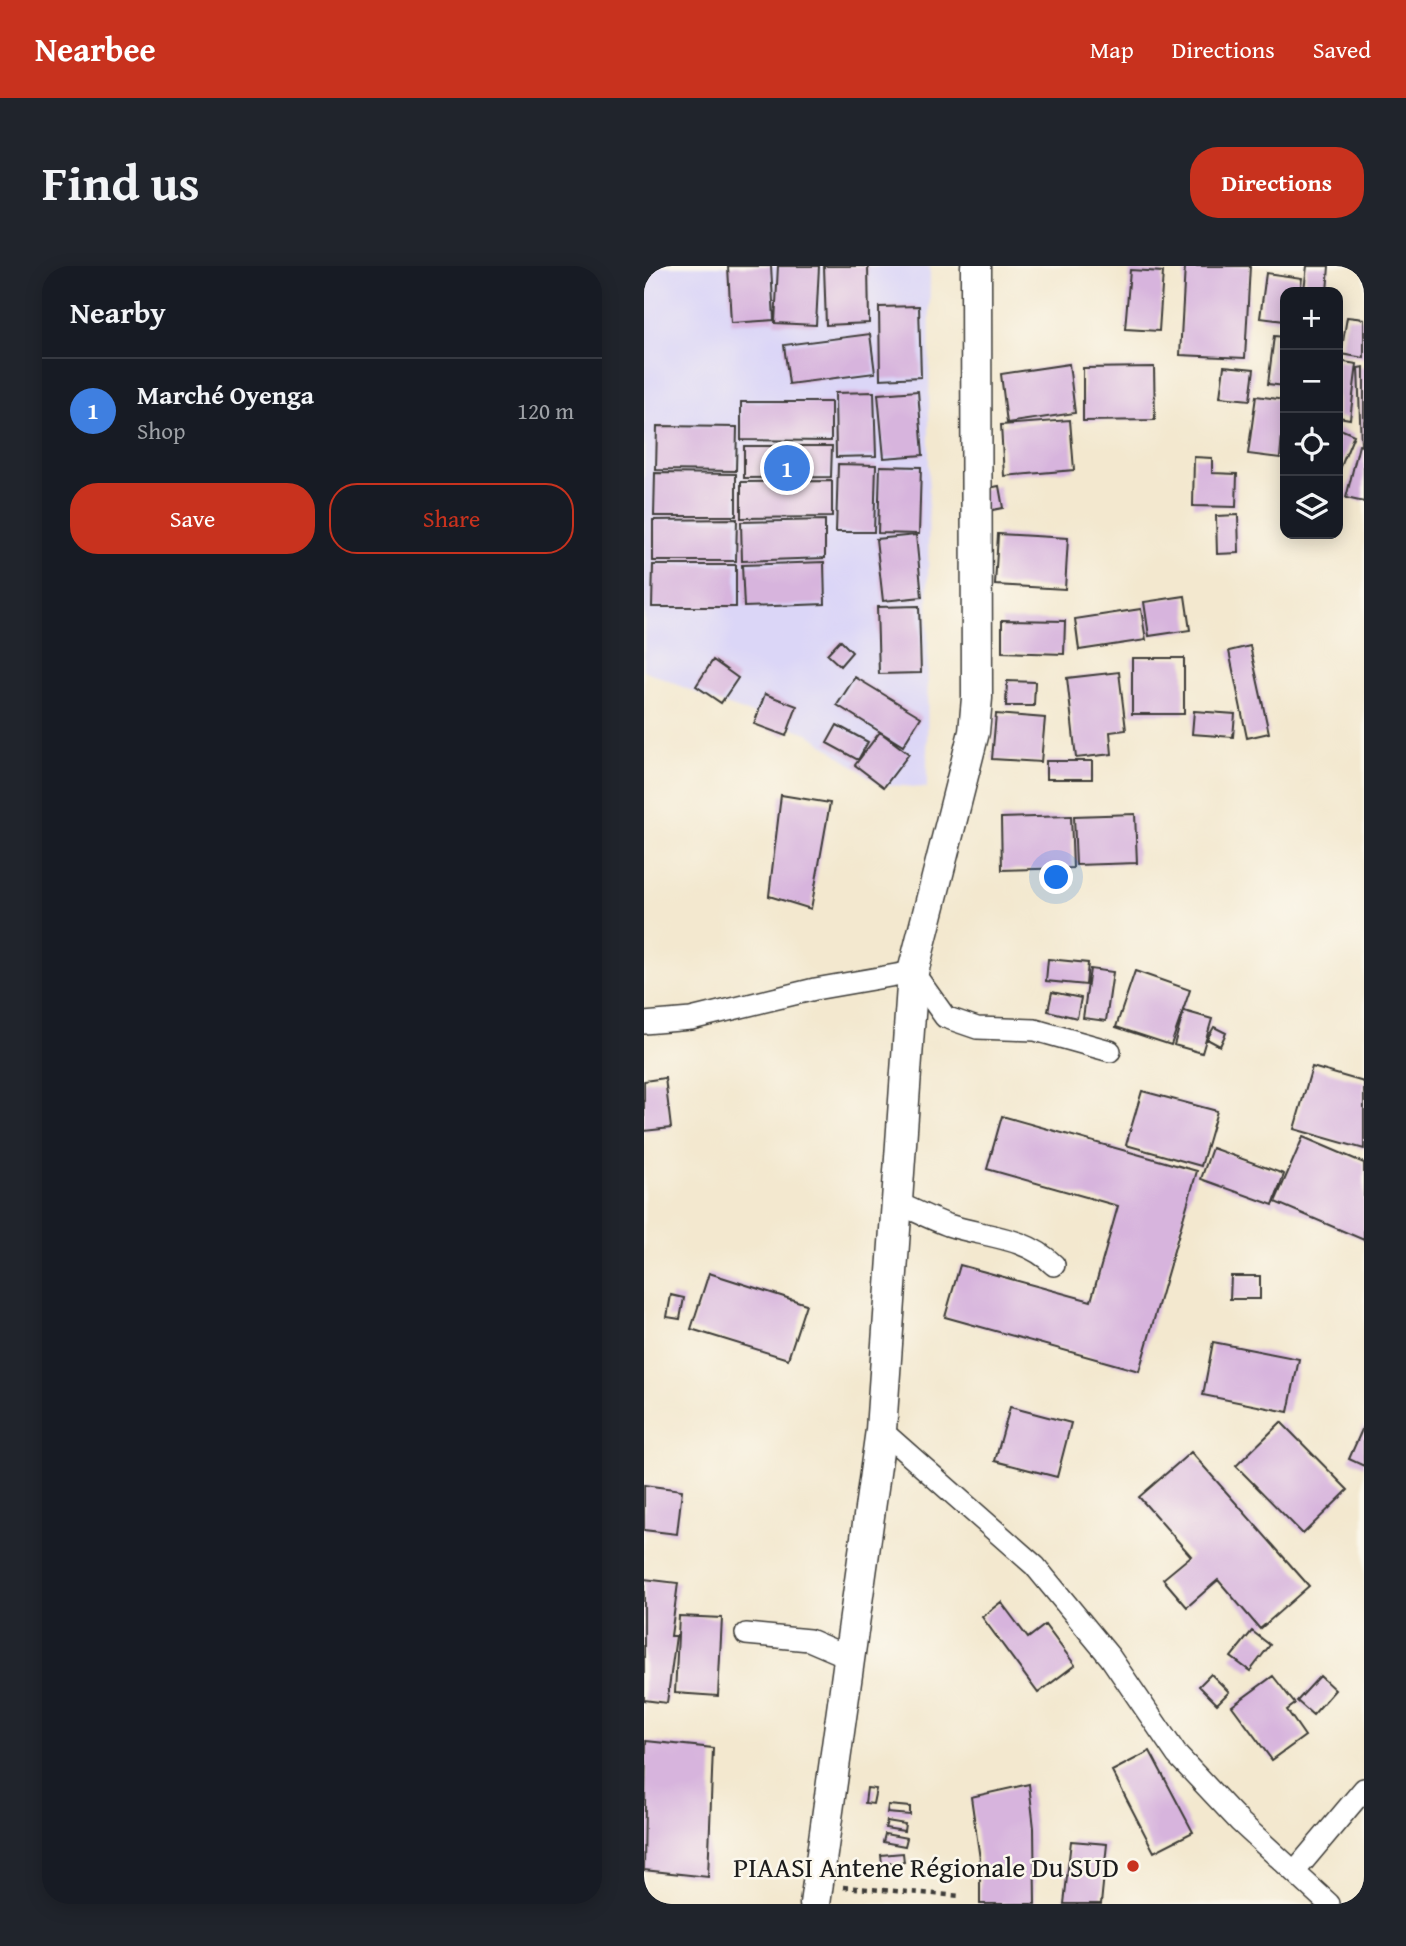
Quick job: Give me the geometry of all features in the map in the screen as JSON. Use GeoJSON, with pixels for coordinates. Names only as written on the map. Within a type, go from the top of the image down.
{"type":"FeatureCollection","features":[{"type":"Feature","properties":{"kind":"main road"},"geometry":{"type":"LineString","coordinates":[[816,1897],[881,1430],[913,972],[975,721],[976,266]]}},
{"type":"Feature","properties":{"kind":"street"},"geometry":{"type":"LineString","coordinates":[[644,1023],[691,1019],[815,989],[913,972],[945,1017],[976,1028],[1035,1030],[1110,1051]]}},
{"type":"Feature","properties":{"kind":"street"},"geometry":{"type":"LineString","coordinates":[[897,1203],[948,1225],[1003,1238],[1040,1251],[1054,1265]]}},
{"type":"Feature","properties":{"kind":"street"},"geometry":{"type":"LineString","coordinates":[[881,1430],[1035,1566],[1110,1657],[1177,1755],[1240,1822],[1329,1904]]}},
{"type":"Feature","properties":{"kind":"street"},"geometry":{"type":"LineString","coordinates":[[746,1633],[809,1640],[851,1658]]}},
{"type":"Feature","properties":{"kind":"street"},"geometry":{"type":"LineString","coordinates":[[1295,1871],[1364,1789]]}},
{"type":"Feature","properties":{"kind":"path"},"geometry":{"type":"LineString","coordinates":[[816,1897],[852,1887],[961,1896]]}},
{"type":"Feature","properties":{"kind":"shaded area"},"geometry":{"type":"Polygon","coordinates":[[[644,266],[930,266],[927,788],[879,784],[808,733],[714,701],[644,670],[644,266]]]}},
{"type":"Feature","properties":{"kind":"building"},"geometry":{"type":"Polygon","coordinates":[[[728,266],[771,266],[774,320],[731,323],[728,266]]]}},
{"type":"Feature","properties":{"kind":"building"},"geometry":{"type":"Polygon","coordinates":[[[778,266],[819,266],[816,325],[775,323],[778,266]]]}},
{"type":"Feature","properties":{"kind":"building"},"geometry":{"type":"Polygon","coordinates":[[[824,266],[868,266],[869,323],[826,325],[824,266]]]}},
{"type":"Feature","properties":{"kind":"building"},"geometry":{"type":"Polygon","coordinates":[[[1185,266],[1250,266],[1245,358],[1180,355],[1185,266]]]}},
{"type":"Feature","properties":{"kind":"building"},"geometry":{"type":"Polygon","coordinates":[[[1307,266],[1329,266],[1327,287],[1304,287],[1307,266]]]}},
{"type":"Feature","properties":{"kind":"building"},"geometry":{"type":"Polygon","coordinates":[[[1130,270],[1163,272],[1159,331],[1125,329],[1130,270]]]}},
{"type":"Feature","properties":{"kind":"building"},"geometry":{"type":"Polygon","coordinates":[[[1266,273],[1302,278],[1301,287],[1280,287],[1280,320],[1260,318],[1266,273]]]}},
{"type":"Feature","properties":{"kind":"building"},"geometry":{"type":"Polygon","coordinates":[[[919,306],[921,377],[880,379],[879,307],[919,306]]]}},
{"type":"Feature","properties":{"kind":"building"},"geometry":{"type":"Polygon","coordinates":[[[1347,317],[1364,319],[1364,358],[1343,354],[1347,317]]]}},
{"type":"Feature","properties":{"kind":"building"},"geometry":{"type":"Polygon","coordinates":[[[870,334],[875,373],[789,384],[784,345],[870,334]]]}},
{"type":"Feature","properties":{"kind":"building"},"geometry":{"type":"Polygon","coordinates":[[[1274,336],[1280,337],[1280,385],[1268,384],[1274,336]]]}},
{"type":"Feature","properties":{"kind":"building"},"geometry":{"type":"Polygon","coordinates":[[[1343,362],[1357,364],[1350,419],[1343,418],[1343,362]]]}},
{"type":"Feature","properties":{"kind":"building"},"geometry":{"type":"Polygon","coordinates":[[[1069,364],[1075,413],[1007,423],[1001,374],[1069,364]]]}},
{"type":"Feature","properties":{"kind":"building"},"geometry":{"type":"Polygon","coordinates":[[[1224,366],[1254,369],[1250,400],[1220,397],[1224,366]]]}},
{"type":"Feature","properties":{"kind":"building"},"geometry":{"type":"Polygon","coordinates":[[[1154,367],[1155,420],[1083,421],[1083,368],[1154,367]]]}},
{"type":"Feature","properties":{"kind":"building"},"geometry":{"type":"Polygon","coordinates":[[[1364,367],[1364,444],[1361,444],[1358,368],[1364,367]]]}},
{"type":"Feature","properties":{"kind":"building"},"geometry":{"type":"Polygon","coordinates":[[[918,391],[923,455],[884,458],[878,394],[918,391]]]}},
{"type":"Feature","properties":{"kind":"building"},"geometry":{"type":"Polygon","coordinates":[[[874,392],[876,456],[836,457],[835,393],[874,392]]]}},
{"type":"Feature","properties":{"kind":"building"},"geometry":{"type":"Polygon","coordinates":[[[1256,396],[1280,399],[1280,458],[1248,454],[1256,396]]]}},
{"type":"Feature","properties":{"kind":"building"},"geometry":{"type":"Polygon","coordinates":[[[741,402],[831,402],[831,441],[741,440],[741,402]]]}},
{"type":"Feature","properties":{"kind":"building"},"geometry":{"type":"Polygon","coordinates":[[[1070,420],[1074,470],[1004,476],[1001,425],[1070,420]]]}},
{"type":"Feature","properties":{"kind":"building"},"geometry":{"type":"Polygon","coordinates":[[[657,426],[737,427],[736,471],[656,470],[657,426]]]}},
{"type":"Feature","properties":{"kind":"building"},"geometry":{"type":"Polygon","coordinates":[[[1343,430],[1354,435],[1343,462],[1343,430]]]}},
{"type":"Feature","properties":{"kind":"building"},"geometry":{"type":"Polygon","coordinates":[[[1359,445],[1364,447],[1364,502],[1346,498],[1359,445]]]}},
{"type":"Feature","properties":{"kind":"building"},"geometry":{"type":"Polygon","coordinates":[[[744,446],[832,446],[831,477],[744,478],[744,446]]]}},
{"type":"Feature","properties":{"kind":"building"},"geometry":{"type":"Polygon","coordinates":[[[1194,457],[1212,458],[1212,473],[1237,474],[1236,507],[1193,506],[1194,457]]]}},
{"type":"Feature","properties":{"kind":"building"},"geometry":{"type":"Polygon","coordinates":[[[838,464],[876,465],[874,532],[836,532],[838,464]]]}},
{"type":"Feature","properties":{"kind":"building"},"geometry":{"type":"Polygon","coordinates":[[[880,466],[921,467],[919,534],[878,533],[880,466]]]}},
{"type":"Feature","properties":{"kind":"building"},"geometry":{"type":"Polygon","coordinates":[[[655,473],[736,474],[736,516],[654,516],[655,473]]]}},
{"type":"Feature","properties":{"kind":"building"},"geometry":{"type":"Polygon","coordinates":[[[832,481],[832,517],[741,518],[741,482],[832,481]]]}},
{"type":"Feature","properties":{"kind":"building"},"geometry":{"type":"Polygon","coordinates":[[[999,486],[1003,508],[982,512],[978,490],[999,486]]]}},
{"type":"Feature","properties":{"kind":"building"},"geometry":{"type":"Polygon","coordinates":[[[1238,515],[1239,553],[1217,554],[1216,516],[1238,515]]]}},
{"type":"Feature","properties":{"kind":"building"},"geometry":{"type":"Polygon","coordinates":[[[737,519],[736,561],[653,561],[653,520],[737,519]]]}},
{"type":"Feature","properties":{"kind":"building"},"geometry":{"type":"Polygon","coordinates":[[[825,520],[825,558],[742,561],[741,522],[825,520]]]}},
{"type":"Feature","properties":{"kind":"building"},"geometry":{"type":"Polygon","coordinates":[[[998,534],[1068,538],[1065,589],[995,585],[998,534]]]}},
{"type":"Feature","properties":{"kind":"building"},"geometry":{"type":"Polygon","coordinates":[[[916,535],[922,597],[883,601],[876,539],[916,535]]]}},
{"type":"Feature","properties":{"kind":"building"},"geometry":{"type":"Polygon","coordinates":[[[824,562],[825,604],[744,607],[742,565],[824,562]]]}},
{"type":"Feature","properties":{"kind":"building"},"geometry":{"type":"Polygon","coordinates":[[[653,565],[736,565],[736,607],[652,607],[653,565]]]}},
{"type":"Feature","properties":{"kind":"building"},"geometry":{"type":"Polygon","coordinates":[[[1185,596],[1190,630],[1149,636],[1144,602],[1185,596]]]}},
{"type":"Feature","properties":{"kind":"building"},"geometry":{"type":"Polygon","coordinates":[[[919,606],[921,673],[879,674],[877,607],[919,606]]]}},
{"type":"Feature","properties":{"kind":"building"},"geometry":{"type":"Polygon","coordinates":[[[1141,609],[1146,640],[1079,650],[1075,619],[1141,609]]]}},
{"type":"Feature","properties":{"kind":"building"},"geometry":{"type":"Polygon","coordinates":[[[1002,620],[1065,621],[1064,654],[1002,652],[1002,620]]]}},
{"type":"Feature","properties":{"kind":"building"},"geometry":{"type":"Polygon","coordinates":[[[840,640],[852,652],[840,666],[827,654],[840,640]]]}},
{"type":"Feature","properties":{"kind":"building"},"geometry":{"type":"Polygon","coordinates":[[[1250,646],[1269,733],[1247,738],[1229,651],[1250,646]]]}},
{"type":"Feature","properties":{"kind":"building"},"geometry":{"type":"Polygon","coordinates":[[[1132,658],[1184,658],[1184,714],[1132,714],[1132,658]]]}},
{"type":"Feature","properties":{"kind":"building"},"geometry":{"type":"Polygon","coordinates":[[[713,660],[738,678],[721,703],[696,686],[713,660]]]}},
{"type":"Feature","properties":{"kind":"building"},"geometry":{"type":"Polygon","coordinates":[[[1119,672],[1126,730],[1110,732],[1112,754],[1076,758],[1067,678],[1119,672]]]}},
{"type":"Feature","properties":{"kind":"building"},"geometry":{"type":"Polygon","coordinates":[[[855,677],[921,717],[903,746],[837,705],[855,677]]]}},
{"type":"Feature","properties":{"kind":"building"},"geometry":{"type":"Polygon","coordinates":[[[1007,681],[1035,682],[1034,706],[1006,706],[1007,681]]]}},
{"type":"Feature","properties":{"kind":"building"},"geometry":{"type":"Polygon","coordinates":[[[765,694],[797,706],[786,736],[754,724],[765,694]]]}},
{"type":"Feature","properties":{"kind":"building"},"geometry":{"type":"Polygon","coordinates":[[[1194,711],[1235,714],[1233,737],[1192,734],[1194,711]]]}},
{"type":"Feature","properties":{"kind":"building"},"geometry":{"type":"Polygon","coordinates":[[[996,714],[1045,718],[1041,762],[992,759],[996,714]]]}},
{"type":"Feature","properties":{"kind":"building"},"geometry":{"type":"Polygon","coordinates":[[[837,725],[868,742],[858,760],[827,743],[837,725]]]}},
{"type":"Feature","properties":{"kind":"building"},"geometry":{"type":"Polygon","coordinates":[[[880,732],[909,754],[884,787],[855,765],[880,732]]]}},
{"type":"Feature","properties":{"kind":"building"},"geometry":{"type":"Polygon","coordinates":[[[1046,761],[1092,761],[1092,779],[1046,779],[1046,761]]]}},
{"type":"Feature","properties":{"kind":"building"},"geometry":{"type":"Polygon","coordinates":[[[781,795],[830,803],[811,909],[769,896],[781,795]]]}},
{"type":"Feature","properties":{"kind":"building"},"geometry":{"type":"Polygon","coordinates":[[[1135,814],[1137,863],[1076,865],[1074,816],[1135,814]]]}},
{"type":"Feature","properties":{"kind":"building"},"geometry":{"type":"Polygon","coordinates":[[[1071,816],[1073,868],[1002,870],[1001,818],[1071,816]]]}},
{"type":"Feature","properties":{"kind":"building"},"geometry":{"type":"Polygon","coordinates":[[[1048,959],[1088,963],[1086,985],[1046,981],[1048,959]]]}},
{"type":"Feature","properties":{"kind":"building"},"geometry":{"type":"Polygon","coordinates":[[[1090,969],[1113,972],[1106,1021],[1083,1018],[1090,969]]]}},
{"type":"Feature","properties":{"kind":"building"},"geometry":{"type":"Polygon","coordinates":[[[1135,971],[1190,990],[1171,1045],[1116,1027],[1135,971]]]}},
{"type":"Feature","properties":{"kind":"building"},"geometry":{"type":"Polygon","coordinates":[[[1052,992],[1081,998],[1077,1018],[1048,1011],[1052,992]]]}},
{"type":"Feature","properties":{"kind":"building"},"geometry":{"type":"Polygon","coordinates":[[[1184,1011],[1212,1019],[1202,1053],[1174,1045],[1184,1011]]]}},
{"type":"Feature","properties":{"kind":"building"},"geometry":{"type":"Polygon","coordinates":[[[1214,1027],[1226,1033],[1220,1046],[1207,1039],[1214,1027]]]}},
{"type":"Feature","properties":{"kind":"building"},"geometry":{"type":"Polygon","coordinates":[[[1312,1067],[1364,1082],[1364,1149],[1294,1129],[1312,1067]]]}},
{"type":"Feature","properties":{"kind":"building"},"geometry":{"type":"Polygon","coordinates":[[[665,1078],[671,1128],[644,1131],[644,1081],[665,1078]]]}},
{"type":"Feature","properties":{"kind":"building"},"geometry":{"type":"Polygon","coordinates":[[[1142,1091],[1217,1111],[1201,1166],[1126,1145],[1142,1091]]]}},
{"type":"Feature","properties":{"kind":"building"},"geometry":{"type":"Polygon","coordinates":[[[1002,1116],[1197,1171],[1139,1371],[945,1317],[960,1265],[1091,1301],[1118,1206],[987,1169],[1002,1116]]]}},
{"type":"Feature","properties":{"kind":"building"},"geometry":{"type":"Polygon","coordinates":[[[1303,1137],[1364,1163],[1364,1240],[1275,1202],[1303,1137]]]}},
{"type":"Feature","properties":{"kind":"building"},"geometry":{"type":"Polygon","coordinates":[[[1212,1148],[1284,1174],[1273,1205],[1201,1179],[1212,1148]]]}},
{"type":"Feature","properties":{"kind":"building"},"geometry":{"type":"Polygon","coordinates":[[[709,1273],[806,1304],[788,1359],[691,1329],[709,1273]]]}},
{"type":"Feature","properties":{"kind":"building"},"geometry":{"type":"Polygon","coordinates":[[[1231,1276],[1260,1276],[1260,1299],[1230,1299],[1231,1276]]]}},
{"type":"Feature","properties":{"kind":"building"},"geometry":{"type":"Polygon","coordinates":[[[671,1295],[684,1298],[680,1319],[667,1317],[671,1295]]]}},
{"type":"Feature","properties":{"kind":"building"},"geometry":{"type":"Polygon","coordinates":[[[1213,1342],[1299,1359],[1288,1412],[1203,1395],[1213,1342]]]}},
{"type":"Feature","properties":{"kind":"building"},"geometry":{"type":"Polygon","coordinates":[[[1010,1407],[1071,1423],[1057,1477],[995,1461],[1010,1407]]]}},
{"type":"Feature","properties":{"kind":"building"},"geometry":{"type":"Polygon","coordinates":[[[1281,1422],[1348,1490],[1303,1534],[1236,1466],[1281,1422]]]}},
{"type":"Feature","properties":{"kind":"building"},"geometry":{"type":"Polygon","coordinates":[[[1364,1425],[1364,1466],[1349,1459],[1364,1425]]]}},
{"type":"Feature","properties":{"kind":"building"},"geometry":{"type":"Polygon","coordinates":[[[1191,1452],[1309,1586],[1260,1629],[1218,1580],[1187,1607],[1163,1579],[1191,1556],[1139,1497],[1191,1452]]]}},
{"type":"Feature","properties":{"kind":"building"},"geometry":{"type":"Polygon","coordinates":[[[644,1485],[682,1490],[677,1534],[644,1530],[644,1485]]]}},
{"type":"Feature","properties":{"kind":"building"},"geometry":{"type":"Polygon","coordinates":[[[644,1579],[678,1583],[671,1636],[676,1636],[667,1703],[644,1700],[644,1579]]]}},
{"type":"Feature","properties":{"kind":"building"},"geometry":{"type":"Polygon","coordinates":[[[1001,1602],[1028,1638],[1045,1625],[1075,1665],[1038,1693],[982,1617],[1001,1602]]]}},
{"type":"Feature","properties":{"kind":"building"},"geometry":{"type":"Polygon","coordinates":[[[679,1616],[722,1618],[718,1696],[675,1693],[679,1616]]]}},
{"type":"Feature","properties":{"kind":"building"},"geometry":{"type":"Polygon","coordinates":[[[1252,1631],[1270,1645],[1250,1671],[1231,1657],[1252,1631]]]}},
{"type":"Feature","properties":{"kind":"building"},"geometry":{"type":"Polygon","coordinates":[[[1211,1674],[1229,1692],[1217,1704],[1199,1686],[1211,1674]]]}},
{"type":"Feature","properties":{"kind":"building"},"geometry":{"type":"Polygon","coordinates":[[[1273,1676],[1295,1704],[1287,1710],[1305,1736],[1272,1760],[1232,1706],[1273,1676]]]}},
{"type":"Feature","properties":{"kind":"building"},"geometry":{"type":"Polygon","coordinates":[[[1320,1676],[1335,1690],[1313,1715],[1297,1701],[1320,1676]]]}},
{"type":"Feature","properties":{"kind":"building"},"geometry":{"type":"Polygon","coordinates":[[[646,1741],[713,1748],[708,1877],[644,1870],[646,1741]]]}},
{"type":"Feature","properties":{"kind":"building"},"geometry":{"type":"Polygon","coordinates":[[[1150,1751],[1193,1832],[1154,1852],[1112,1771],[1150,1751]]]}},
{"type":"Feature","properties":{"kind":"building"},"geometry":{"type":"Polygon","coordinates":[[[1029,1784],[1034,1828],[1035,1904],[980,1904],[980,1859],[971,1797],[1029,1784]]]}},
{"type":"Feature","properties":{"kind":"building"},"geometry":{"type":"Polygon","coordinates":[[[867,1788],[876,1789],[873,1804],[865,1803],[867,1788]]]}},
{"type":"Feature","properties":{"kind":"building"},"geometry":{"type":"Polygon","coordinates":[[[888,1805],[910,1807],[910,1815],[887,1813],[888,1805]]]}},
{"type":"Feature","properties":{"kind":"building"},"geometry":{"type":"Polygon","coordinates":[[[887,1821],[905,1824],[904,1831],[885,1828],[887,1821]]]}},
{"type":"Feature","properties":{"kind":"building"},"geometry":{"type":"Polygon","coordinates":[[[885,1834],[907,1838],[905,1846],[883,1842],[885,1834]]]}},
{"type":"Feature","properties":{"kind":"building"},"geometry":{"type":"Polygon","coordinates":[[[1071,1841],[1107,1844],[1101,1904],[1064,1904],[1071,1841]]]}},
{"type":"Feature","properties":{"kind":"building"},"geometry":{"type":"Polygon","coordinates":[[[903,1853],[904,1862],[882,1864],[881,1855],[903,1853]]]}},
{"type":"Feature","properties":{"kind":"place","name":"Marché Oyenga"},"geometry":{"type":"Point","coordinates":[787,468]}},
{"type":"Feature","properties":{"kind":"place","name":"PIAASI Antene Régionale Du SUD"},"geometry":{"type":"Point","coordinates":[1133,1866]}}]}
